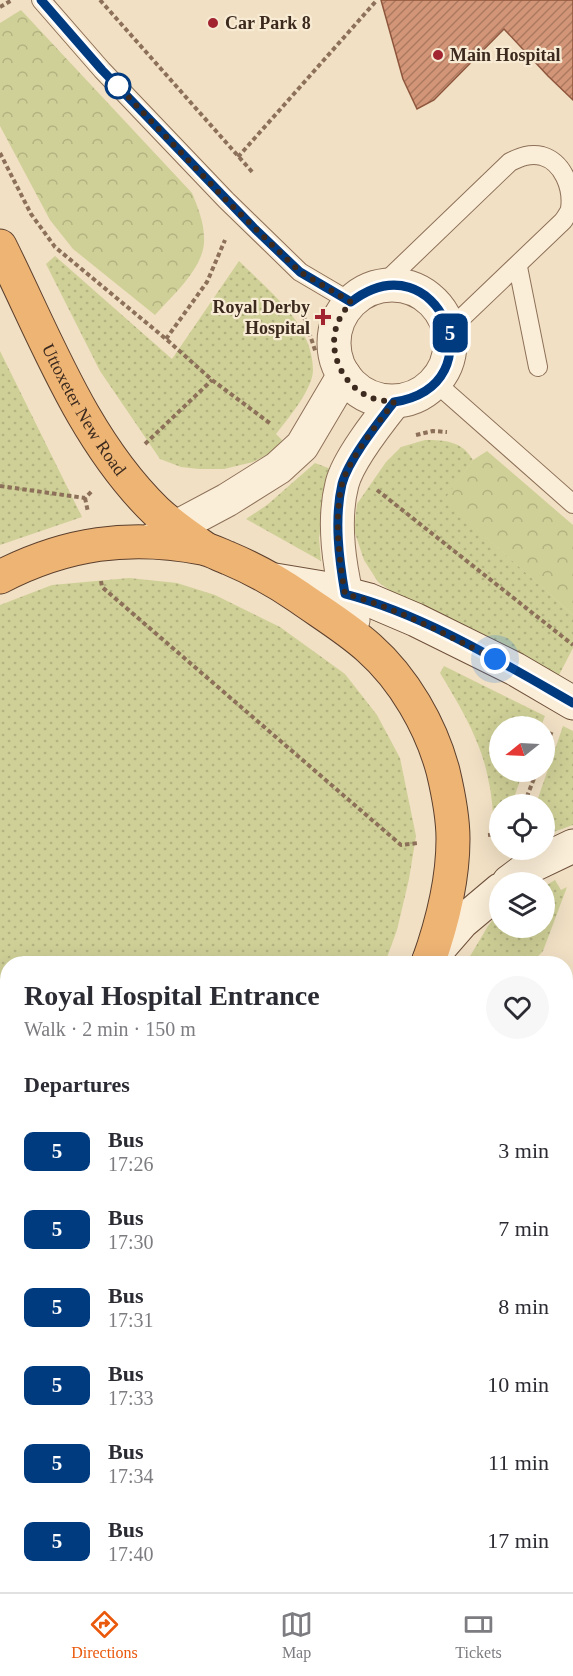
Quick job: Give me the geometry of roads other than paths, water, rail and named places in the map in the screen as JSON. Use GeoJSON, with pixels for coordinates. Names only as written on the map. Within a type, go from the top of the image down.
{"type":"FeatureCollection","features":[{"type":"Feature","properties":{"kind":"highway","name":"Uttoxeter New Road"},"geometry":{"type":"LineString","coordinates":[[0,246],[60,371],[98,437],[119,468],[154,509],[162,535]]}},
{"type":"Feature","properties":{"kind":"highway"},"geometry":{"type":"LineString","coordinates":[[0,577],[26,564],[67,550],[162,535],[205,548],[275,580],[371,650],[390,670],[413,701],[426,725],[443,772],[453,838],[448,889],[430,956]]}},
{"type":"Feature","properties":{"kind":"street"},"geometry":{"type":"LineString","coordinates":[[399,285],[416,290],[431,299],[442,314],[449,330],[451,349],[446,367],[436,383],[424,393],[409,400],[394,402],[374,399],[357,390],[344,375],[335,358],[334,338],[339,319],[351,302],[364,291],[381,286],[399,285]]}},
{"type":"Feature","properties":{"kind":"street"},"geometry":{"type":"LineString","coordinates":[[162,535],[255,484],[278,468],[302,446],[344,375]]}},
{"type":"Feature","properties":{"kind":"street"},"geometry":{"type":"LineString","coordinates":[[358,639],[345,594],[339,549],[338,521],[342,483],[358,452],[394,402]]}},
{"type":"Feature","properties":{"kind":"street"},"geometry":{"type":"LineString","coordinates":[[275,580],[369,600],[416,620],[515,669],[573,703]]}},
{"type":"Feature","properties":{"kind":"street"},"geometry":{"type":"LineString","coordinates":[[522,872],[573,846]]}},
{"type":"Feature","properties":{"kind":"street"},"geometry":{"type":"LineString","coordinates":[[433,956],[462,922],[489,899]]}},
{"type":"Feature","properties":{"kind":"lane"},"geometry":{"type":"LineString","coordinates":[[41,0],[102,70],[250,224],[300,272],[351,302]]}},
{"type":"Feature","properties":{"kind":"lane"},"geometry":{"type":"LineString","coordinates":[[381,286],[510,162],[519,157],[531,155],[542,156],[560,166],[571,183],[572,196],[570,209],[563,221],[518,267],[449,330]]}},
{"type":"Feature","properties":{"kind":"lane"},"geometry":{"type":"LineString","coordinates":[[518,267],[538,368]]}},
{"type":"Feature","properties":{"kind":"lane"},"geometry":{"type":"LineString","coordinates":[[436,383],[573,504]]}},
{"type":"Feature","properties":{"kind":"place","name":"Car Park 8"},"geometry":{"type":"Point","coordinates":[213,23]}},
{"type":"Feature","properties":{"kind":"place","name":"Main Hospital"},"geometry":{"type":"Point","coordinates":[438,55]}},
{"type":"Feature","properties":{"kind":"place","name":"Royal Derby Hospital"},"geometry":{"type":"Point","coordinates":[323,317]}}]}
